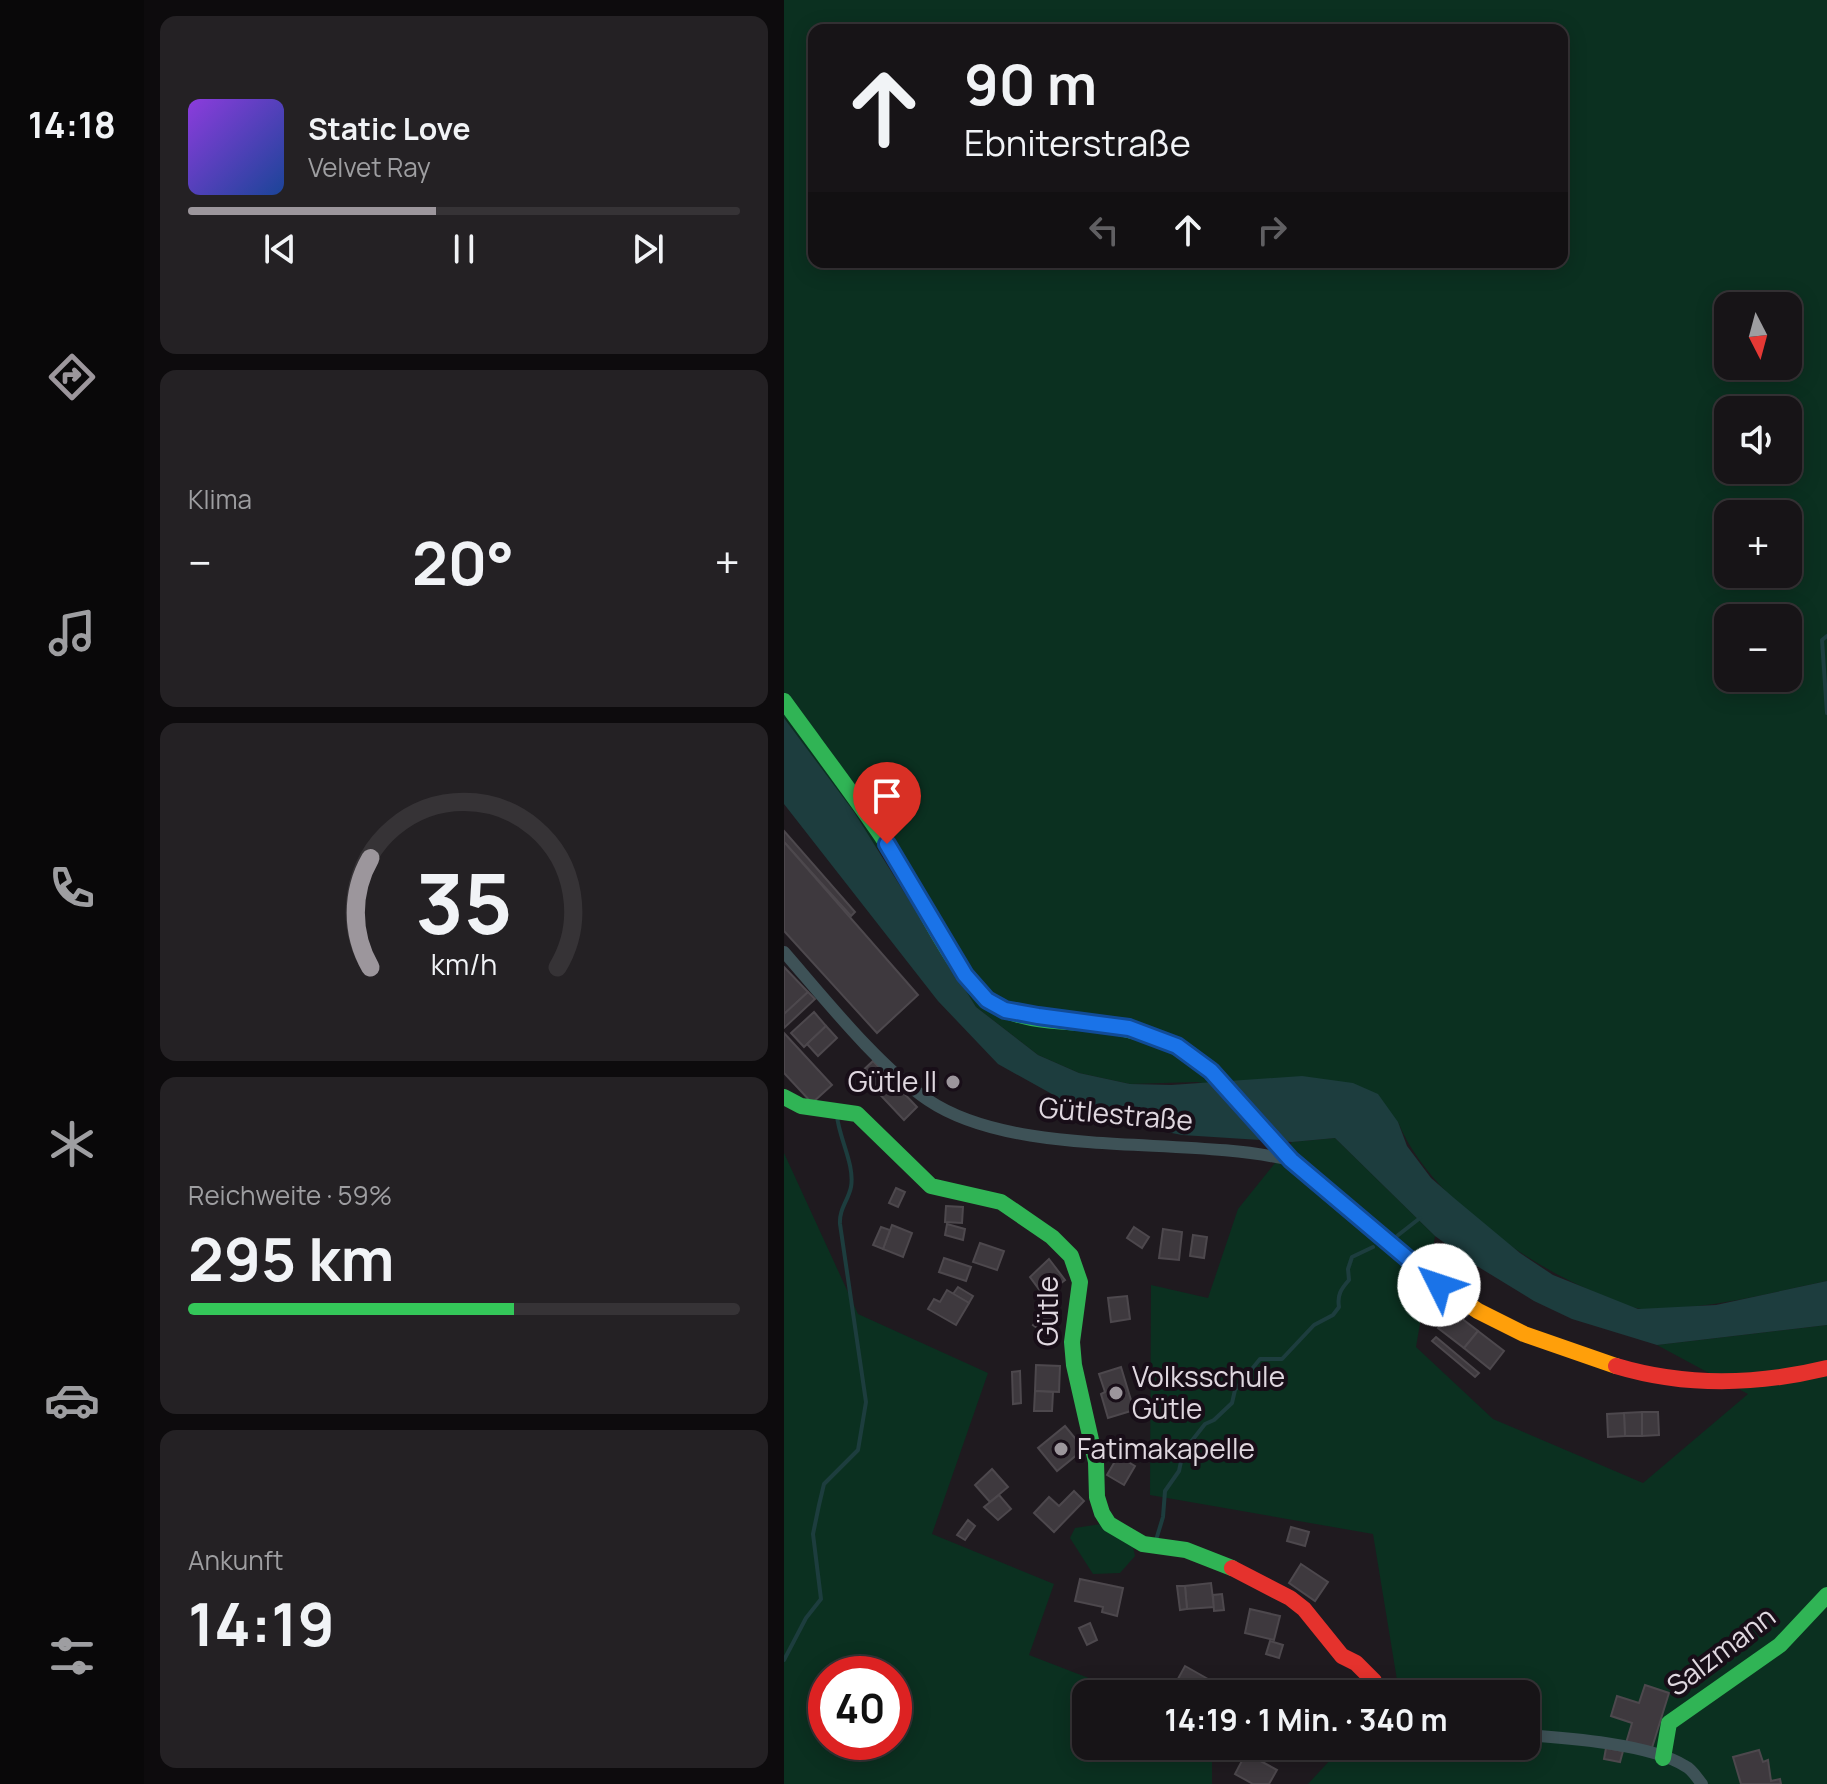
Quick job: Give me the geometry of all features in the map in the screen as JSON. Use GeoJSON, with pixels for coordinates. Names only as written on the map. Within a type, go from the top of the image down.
{"type":"FeatureCollection","features":[{"type":"Feature","properties":{"kind":"street"},"geometry":{"type":"LineString","coordinates":[[784,701],[887,844],[976,991],[1005,1010],[1129,1028],[1177,1046],[1211,1071],[1291,1160],[1439,1285],[1534,1339],[1667,1379],[1696,1382],[1770,1381],[1827,1368]]}},
{"type":"Feature","properties":{"kind":"street","name":"Gütlestraße"},"geometry":{"type":"LineString","coordinates":[[784,952],[873,1051],[925,1098],[950,1112],[983,1124],[1052,1137],[1226,1149],[1291,1160]]}},
{"type":"Feature","properties":{"kind":"street","name":"Gütle"},"geometry":{"type":"LineString","coordinates":[[784,1097],[799,1107],[842,1109],[857,1114],[931,1186],[1001,1202],[1064,1247],[1080,1282],[1072,1342],[1074,1365],[1096,1462],[1097,1497],[1109,1524],[1143,1544],[1186,1550],[1221,1562],[1304,1609],[1342,1656],[1356,1663],[1373,1680]]}},
{"type":"Feature","properties":{"kind":"street","name":"Salzmann"},"geometry":{"type":"LineString","coordinates":[[1663,1758],[1669,1723],[1780,1645],[1827,1595]]}},
{"type":"Feature","properties":{"kind":"street"},"geometry":{"type":"LineString","coordinates":[[1540,1736],[1577,1738],[1663,1758],[1687,1766],[1702,1784]]}},
{"type":"Feature","properties":{"kind":"green space"},"geometry":{"type":"Polygon","coordinates":[[[784,0],[1827,0],[1827,1281],[1711,1304],[1665,1309],[1632,1307],[1547,1269],[1486,1228],[1433,1177],[1398,1122],[1197,1082],[1130,1084],[1079,1073],[1038,1055],[976,1007],[935,946],[895,873],[784,718],[784,0]]]}},
{"type":"Feature","properties":{"kind":"green space"},"geometry":{"type":"Polygon","coordinates":[[[1335,1138],[1435,1236],[1416,1347],[1493,1419],[1643,1483],[1748,1394],[1657,1345],[1827,1325],[1827,1784],[1308,1784],[1330,1760],[1540,1760],[1540,1680],[1397,1680],[1373,1534],[1150,1495],[1151,1285],[1208,1298],[1238,1209],[1292,1142],[1335,1138]]]}},
{"type":"Feature","properties":{"kind":"green space"},"geometry":{"type":"Polygon","coordinates":[[[784,1153],[858,1314],[988,1373],[932,1534],[1054,1584],[1029,1655],[1094,1680],[1072,1680],[1072,1760],[1212,1760],[1212,1784],[784,1784],[784,1153]]]}},
{"type":"Feature","properties":{"kind":"green space"},"geometry":{"type":"Polygon","coordinates":[[[1101,1524],[1132,1542],[1135,1556],[1120,1573],[1093,1574],[1070,1538],[1075,1528],[1101,1524]]]}},
{"type":"Feature","properties":{"kind":"water"},"geometry":{"type":"Polygon","coordinates":[[[784,718],[854,812],[976,1007],[1038,1055],[1079,1073],[1130,1084],[1171,1085],[1302,1076],[1353,1083],[1378,1094],[1398,1122],[1407,1146],[1431,1178],[1520,1253],[1553,1275],[1638,1309],[1716,1305],[1827,1281],[1827,1325],[1657,1345],[1572,1319],[1534,1301],[1435,1236],[1335,1138],[1292,1142],[1182,1135],[1095,1118],[998,1064],[938,1001],[784,804],[784,718]]]}},
{"type":"Feature","properties":{"kind":"building"},"geometry":{"type":"Polygon","coordinates":[[[784,831],[855,912],[851,916],[784,842],[784,831]]]}},
{"type":"Feature","properties":{"kind":"building"},"geometry":{"type":"Polygon","coordinates":[[[784,842],[918,995],[877,1033],[784,931],[784,842]]]}},
{"type":"Feature","properties":{"kind":"building"},"geometry":{"type":"Polygon","coordinates":[[[784,967],[808,992],[784,1014],[784,967]]]}},
{"type":"Feature","properties":{"kind":"building"},"geometry":{"type":"Polygon","coordinates":[[[808,992],[815,999],[784,1028],[784,1014],[808,992]]]}},
{"type":"Feature","properties":{"kind":"building"},"geometry":{"type":"Polygon","coordinates":[[[814,1012],[826,1026],[804,1047],[791,1033],[814,1012]]]}},
{"type":"Feature","properties":{"kind":"building"},"geometry":{"type":"Polygon","coordinates":[[[826,1026],[837,1038],[818,1056],[807,1044],[826,1026]]]}},
{"type":"Feature","properties":{"kind":"building"},"geometry":{"type":"Polygon","coordinates":[[[784,1033],[832,1085],[812,1103],[784,1073],[784,1033]]]}},
{"type":"Feature","properties":{"kind":"building"},"geometry":{"type":"Polygon","coordinates":[[[873,1061],[917,1107],[904,1120],[871,1085],[868,1088],[861,1080],[863,1077],[860,1073],[873,1061]]]}},
{"type":"Feature","properties":{"kind":"building"},"geometry":{"type":"Polygon","coordinates":[[[896,1188],[905,1192],[898,1207],[889,1203],[896,1188]]]}},
{"type":"Feature","properties":{"kind":"building"},"geometry":{"type":"Polygon","coordinates":[[[946,1206],[963,1207],[962,1223],[945,1222],[946,1206]]]}},
{"type":"Feature","properties":{"kind":"building"},"geometry":{"type":"Polygon","coordinates":[[[947,1224],[965,1229],[963,1240],[945,1235],[947,1224]]]}},
{"type":"Feature","properties":{"kind":"building"},"geometry":{"type":"Polygon","coordinates":[[[892,1225],[912,1233],[903,1257],[883,1249],[892,1225]]]}},
{"type":"Feature","properties":{"kind":"building"},"geometry":{"type":"Polygon","coordinates":[[[881,1227],[890,1230],[883,1249],[873,1245],[881,1227]]]}},
{"type":"Feature","properties":{"kind":"building"},"geometry":{"type":"Polygon","coordinates":[[[1134,1227],[1149,1237],[1142,1248],[1127,1238],[1134,1227]]]}},
{"type":"Feature","properties":{"kind":"building"},"geometry":{"type":"Polygon","coordinates":[[[1163,1229],[1182,1232],[1179,1260],[1159,1258],[1163,1229]]]}},
{"type":"Feature","properties":{"kind":"building"},"geometry":{"type":"Polygon","coordinates":[[[1193,1235],[1207,1237],[1204,1258],[1190,1256],[1193,1235]]]}},
{"type":"Feature","properties":{"kind":"building"},"geometry":{"type":"Polygon","coordinates":[[[980,1243],[1004,1251],[997,1270],[973,1262],[980,1243]]]}},
{"type":"Feature","properties":{"kind":"building"},"geometry":{"type":"Polygon","coordinates":[[[944,1258],[971,1267],[966,1281],[939,1272],[944,1258]]]}},
{"type":"Feature","properties":{"kind":"building"},"geometry":{"type":"Polygon","coordinates":[[[1049,1259],[1065,1280],[1044,1296],[1030,1277],[1049,1259]]]}},
{"type":"Feature","properties":{"kind":"building"},"geometry":{"type":"Polygon","coordinates":[[[958,1287],[973,1296],[969,1303],[953,1294],[958,1287]]]}},
{"type":"Feature","properties":{"kind":"building"},"geometry":{"type":"Polygon","coordinates":[[[947,1290],[969,1303],[956,1325],[928,1309],[934,1299],[940,1302],[947,1290]]]}},
{"type":"Feature","properties":{"kind":"building"},"geometry":{"type":"Polygon","coordinates":[[[1127,1296],[1130,1319],[1111,1322],[1108,1298],[1127,1296]]]}},
{"type":"Feature","properties":{"kind":"building"},"geometry":{"type":"Polygon","coordinates":[[[1045,1311],[1059,1322],[1048,1336],[1033,1325],[1045,1311]]]}},
{"type":"Feature","properties":{"kind":"building"},"geometry":{"type":"Polygon","coordinates":[[[1452,1311],[1478,1331],[1464,1348],[1438,1328],[1452,1311]]]}},
{"type":"Feature","properties":{"kind":"building"},"geometry":{"type":"Polygon","coordinates":[[[1478,1331],[1504,1351],[1490,1369],[1464,1348],[1478,1331]]]}},
{"type":"Feature","properties":{"kind":"building"},"geometry":{"type":"Polygon","coordinates":[[[1436,1337],[1479,1373],[1475,1377],[1432,1341],[1436,1337]]]}},
{"type":"Feature","properties":{"kind":"building"},"geometry":{"type":"Polygon","coordinates":[[[1036,1365],[1060,1366],[1059,1392],[1035,1391],[1036,1365]]]}},
{"type":"Feature","properties":{"kind":"building","name":"Volksschule Gütle"},"geometry":{"type":"Polygon","coordinates":[[[1121,1367],[1134,1410],[1108,1418],[1099,1374],[1121,1367]]]}},
{"type":"Feature","properties":{"kind":"building"},"geometry":{"type":"Polygon","coordinates":[[[1020,1371],[1021,1403],[1013,1404],[1012,1372],[1020,1371]]]}},
{"type":"Feature","properties":{"kind":"building"},"geometry":{"type":"Polygon","coordinates":[[[1035,1391],[1053,1392],[1052,1411],[1034,1411],[1035,1391]]]}},
{"type":"Feature","properties":{"kind":"building"},"geometry":{"type":"Polygon","coordinates":[[[1642,1412],[1658,1412],[1659,1435],[1642,1436],[1642,1412]]]}},
{"type":"Feature","properties":{"kind":"building"},"geometry":{"type":"Polygon","coordinates":[[[1642,1412],[1642,1436],[1625,1436],[1624,1413],[1642,1412]]]}},
{"type":"Feature","properties":{"kind":"building"},"geometry":{"type":"Polygon","coordinates":[[[1624,1413],[1625,1436],[1608,1437],[1607,1414],[1624,1413]]]}},
{"type":"Feature","properties":{"kind":"building","name":"Fatimakapelle"},"geometry":{"type":"Polygon","coordinates":[[[1065,1426],[1084,1449],[1057,1471],[1038,1448],[1065,1426]]]}},
{"type":"Feature","properties":{"kind":"building"},"geometry":{"type":"Polygon","coordinates":[[[1118,1456],[1135,1466],[1124,1485],[1107,1475],[1118,1456]]]}},
{"type":"Feature","properties":{"kind":"building"},"geometry":{"type":"Polygon","coordinates":[[[992,1469],[1008,1487],[990,1502],[975,1485],[992,1469]]]}},
{"type":"Feature","properties":{"kind":"building"},"geometry":{"type":"Polygon","coordinates":[[[1074,1491],[1084,1501],[1054,1532],[1034,1513],[1049,1497],[1059,1506],[1074,1491]]]}},
{"type":"Feature","properties":{"kind":"building"},"geometry":{"type":"Polygon","coordinates":[[[999,1495],[1011,1509],[998,1520],[984,1507],[999,1495]]]}},
{"type":"Feature","properties":{"kind":"building"},"geometry":{"type":"Polygon","coordinates":[[[968,1520],[975,1526],[965,1540],[957,1535],[968,1520]]]}},
{"type":"Feature","properties":{"kind":"building"},"geometry":{"type":"Polygon","coordinates":[[[1291,1527],[1309,1532],[1305,1546],[1287,1541],[1291,1527]]]}},
{"type":"Feature","properties":{"kind":"building"},"geometry":{"type":"Polygon","coordinates":[[[1301,1564],[1328,1582],[1315,1601],[1289,1583],[1301,1564]]]}},
{"type":"Feature","properties":{"kind":"building"},"geometry":{"type":"Polygon","coordinates":[[[1080,1579],[1123,1588],[1117,1616],[1102,1612],[1103,1607],[1075,1601],[1080,1579]]]}},
{"type":"Feature","properties":{"kind":"building"},"geometry":{"type":"Polygon","coordinates":[[[1211,1583],[1214,1607],[1187,1609],[1185,1586],[1211,1583]]]}},
{"type":"Feature","properties":{"kind":"building"},"geometry":{"type":"Polygon","coordinates":[[[1177,1586],[1185,1586],[1187,1609],[1180,1610],[1177,1586]]]}},
{"type":"Feature","properties":{"kind":"building"},"geometry":{"type":"Polygon","coordinates":[[[1222,1594],[1224,1610],[1214,1611],[1213,1595],[1222,1594]]]}},
{"type":"Feature","properties":{"kind":"building"},"geometry":{"type":"Polygon","coordinates":[[[1250,1609],[1280,1616],[1274,1640],[1245,1633],[1250,1609]]]}},
{"type":"Feature","properties":{"kind":"building"},"geometry":{"type":"Polygon","coordinates":[[[1090,1623],[1097,1640],[1087,1645],[1079,1628],[1090,1623]]]}},
{"type":"Feature","properties":{"kind":"building"},"geometry":{"type":"Polygon","coordinates":[[[1270,1641],[1283,1645],[1279,1658],[1266,1654],[1270,1641]]]}},
{"type":"Feature","properties":{"kind":"building"},"geometry":{"type":"Polygon","coordinates":[[[1185,1666],[1208,1679],[1207,1680],[1177,1680],[1185,1666]]]}},
{"type":"Feature","properties":{"kind":"building"},"geometry":{"type":"Polygon","coordinates":[[[1645,1685],[1669,1693],[1651,1751],[1626,1743],[1632,1723],[1611,1716],[1617,1696],[1639,1703],[1645,1685]]]}},
{"type":"Feature","properties":{"kind":"building"},"geometry":{"type":"Polygon","coordinates":[[[1606,1748],[1623,1751],[1620,1762],[1604,1759],[1606,1748]]]}},
{"type":"Feature","properties":{"kind":"building"},"geometry":{"type":"Polygon","coordinates":[[[1759,1750],[1763,1762],[1768,1760],[1771,1781],[1780,1779],[1781,1784],[1741,1784],[1733,1757],[1759,1750]]]}},
{"type":"Feature","properties":{"kind":"building"},"geometry":{"type":"Polygon","coordinates":[[[1242,1760],[1259,1760],[1277,1770],[1269,1784],[1253,1784],[1235,1774],[1242,1760]]]}},
{"type":"Feature","properties":{"kind":"waterway"},"geometry":{"type":"LineString","coordinates":[[1827,636],[1822,640],[1827,713]]}},
{"type":"Feature","properties":{"kind":"waterway"},"geometry":{"type":"LineString","coordinates":[[784,1660],[806,1618],[821,1599],[813,1534],[819,1505],[824,1484],[858,1450],[866,1402],[840,1224],[852,1179],[837,1116]]}},
{"type":"Feature","properties":{"kind":"waterway"},"geometry":{"type":"LineString","coordinates":[[1397,1236],[1420,1218]]}},
{"type":"Feature","properties":{"kind":"waterway"},"geometry":{"type":"LineString","coordinates":[[1156,1540],[1163,1517],[1165,1491],[1179,1471],[1183,1452],[1205,1424],[1232,1403],[1235,1390],[1260,1359],[1282,1359],[1314,1325],[1333,1315],[1339,1307],[1340,1292],[1349,1280],[1348,1269],[1352,1257],[1373,1247]]}},
{"type":"Feature","properties":{"kind":"traffic: fast"},"geometry":{"type":"LineString","coordinates":[[784,701],[887,844],[950,954],[979,992],[993,1004],[1024,1017],[1112,1027],[1162,1040],[1201,1064],[1258,1123]]}},
{"type":"Feature","properties":{"kind":"traffic: fast"},"geometry":{"type":"LineString","coordinates":[[784,1097],[801,1106],[857,1114],[931,1186],[1001,1202],[1052,1237],[1071,1256],[1080,1282],[1072,1342],[1074,1365],[1096,1462],[1097,1497],[1102,1513],[1109,1524],[1143,1544],[1186,1550],[1232,1568]]}},
{"type":"Feature","properties":{"kind":"traffic: fast"},"geometry":{"type":"LineString","coordinates":[[1663,1758],[1669,1723],[1780,1645],[1827,1595]]}},
{"type":"Feature","properties":{"kind":"traffic: slow"},"geometry":{"type":"LineString","coordinates":[[1258,1123],[1300,1168],[1438,1284],[1478,1311],[1524,1334],[1616,1366]]}},
{"type":"Feature","properties":{"kind":"traffic: jam"},"geometry":{"type":"LineString","coordinates":[[1616,1366],[1669,1378],[1722,1381],[1774,1378],[1827,1368]]}},
{"type":"Feature","properties":{"kind":"traffic: jam"},"geometry":{"type":"LineString","coordinates":[[1232,1568],[1290,1598],[1304,1609],[1342,1656],[1356,1663],[1373,1680]]}},
{"type":"Feature","properties":{"kind":"place","name":"Gütle II"},"geometry":{"type":"Point","coordinates":[953,1082]}},
{"type":"Feature","properties":{"kind":"place","name":"Volksschule Gütle"},"geometry":{"type":"Point","coordinates":[1116,1393]}},
{"type":"Feature","properties":{"kind":"place","name":"Fatimakapelle"},"geometry":{"type":"Point","coordinates":[1061,1449]}},
{"type":"Feature","properties":{"kind":"route"},"geometry":{"type":"LineString","coordinates":[[887,844],[965,975],[987,1000],[1005,1010],[1129,1028],[1177,1046],[1211,1071],[1291,1160],[1439,1285]]}}]}
